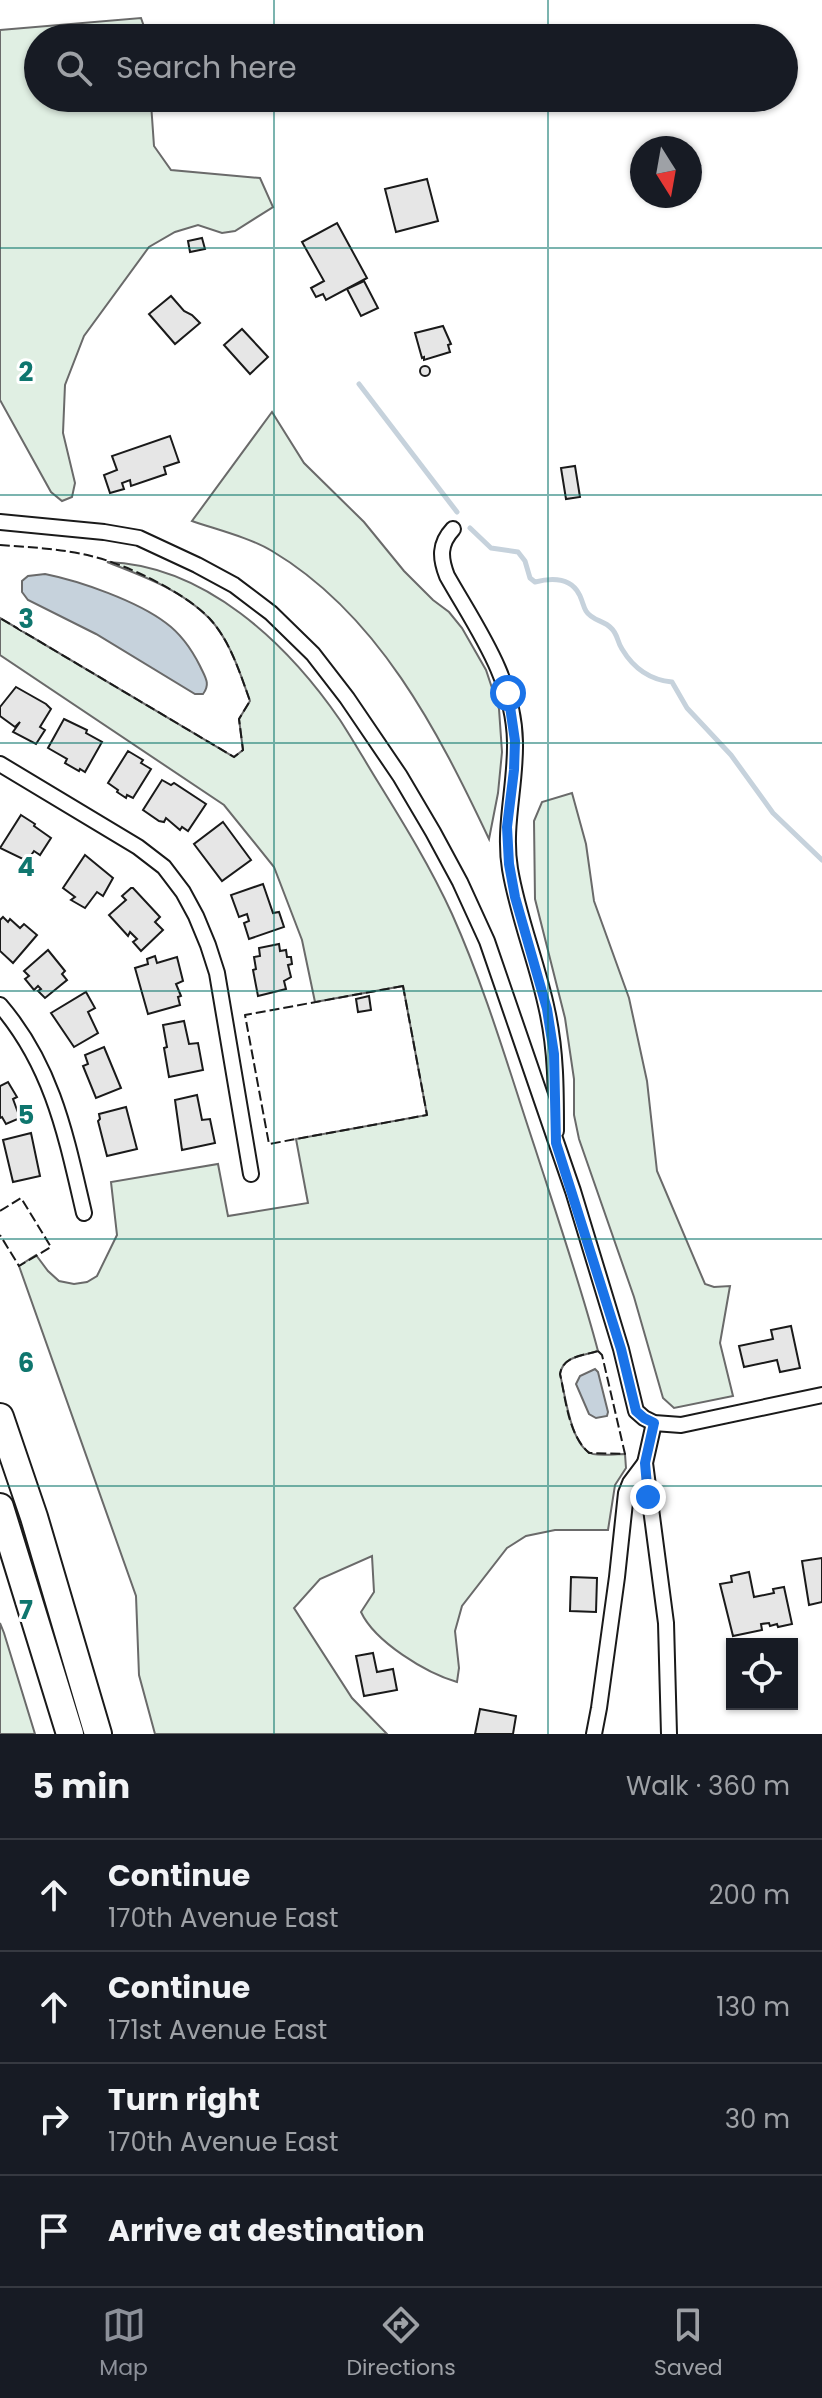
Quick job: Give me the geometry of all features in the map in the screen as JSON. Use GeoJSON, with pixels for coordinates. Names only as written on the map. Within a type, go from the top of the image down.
{"type":"FeatureCollection","features":[{"type":"Feature","properties":{"kind":"highway"},"geometry":{"type":"LineString","coordinates":[[0,1417],[29,1502],[98,1734]]}},
{"type":"Feature","properties":{"kind":"highway"},"geometry":{"type":"LineString","coordinates":[[0,1507],[70,1734]]}},
{"type":"Feature","properties":{"kind":"street"},"geometry":{"type":"LineString","coordinates":[[0,522],[139,538],[197,565],[234,585],[259,604],[313,654],[347,698],[400,776],[460,882],[487,941],[556,1143],[621,1349],[636,1411],[654,1423],[681,1425],[822,1395]]}},
{"type":"Feature","properties":{"kind":"street"},"geometry":{"type":"LineString","coordinates":[[453,529],[442,545],[442,563],[498,667],[513,718],[514,770],[507,827],[509,864],[515,897],[547,1009],[554,1054],[556,1143]]}},
{"type":"Feature","properties":{"kind":"street"},"geometry":{"type":"LineString","coordinates":[[0,764],[138,847],[164,867],[183,892],[208,945],[217,973],[251,1174]]}},
{"type":"Feature","properties":{"kind":"street"},"geometry":{"type":"LineString","coordinates":[[0,1005],[41,1068],[58,1105],[84,1213]]}},
{"type":"Feature","properties":{"kind":"street"},"geometry":{"type":"LineString","coordinates":[[654,1423],[645,1463],[666,1623],[669,1734]]}},
{"type":"Feature","properties":{"kind":"street"},"geometry":{"type":"LineString","coordinates":[[594,1734],[626,1493],[645,1463]]}},
{"type":"Feature","properties":{"kind":"green space"},"geometry":{"type":"Polygon","coordinates":[[[141,18],[143,24],[70,24],[141,18]]]}},
{"type":"Feature","properties":{"kind":"green space"},"geometry":{"type":"Polygon","coordinates":[[[24,28],[24,112],[152,112],[154,146],[171,170],[260,178],[273,207],[235,231],[222,233],[198,225],[175,232],[149,247],[84,336],[65,385],[63,433],[75,483],[72,497],[62,501],[51,492],[0,400],[0,30],[24,28]]]}},
{"type":"Feature","properties":{"kind":"green space"},"geometry":{"type":"Polygon","coordinates":[[[272,412],[304,463],[364,522],[404,571],[449,612],[486,670],[499,709],[502,752],[489,839],[426,717],[374,641],[343,607],[310,577],[272,551],[192,521],[272,412]]]}},
{"type":"Feature","properties":{"kind":"green space"},"geometry":{"type":"Polygon","coordinates":[[[107,562],[143,566],[177,577],[210,593],[269,637],[319,691],[340,720],[417,846],[452,914],[486,1001],[598,1351],[569,1360],[560,1374],[574,1431],[585,1450],[593,1454],[625,1454],[626,1468],[615,1485],[608,1530],[555,1530],[526,1536],[507,1548],[462,1606],[455,1631],[459,1668],[457,1682],[403,1655],[368,1623],[361,1612],[374,1592],[372,1556],[320,1579],[294,1608],[352,1698],[387,1734],[155,1734],[139,1675],[136,1596],[19,1266],[36,1255],[59,1281],[74,1284],[97,1276],[117,1235],[111,1182],[218,1164],[228,1216],[308,1203],[296,1139],[427,1115],[403,986],[315,1002],[302,940],[274,867],[224,805],[0,655],[0,618],[234,757],[243,750],[239,719],[250,701],[223,636],[209,618],[187,599],[148,578],[107,562]]]}},
{"type":"Feature","properties":{"kind":"green space"},"geometry":{"type":"Polygon","coordinates":[[[572,793],[586,844],[594,901],[629,998],[647,1081],[657,1171],[705,1284],[730,1286],[720,1343],[733,1396],[674,1408],[663,1398],[634,1297],[579,1139],[565,1018],[535,899],[534,821],[542,802],[572,793]]]}},
{"type":"Feature","properties":{"kind":"green space"},"geometry":{"type":"Polygon","coordinates":[[[0,1623],[4,1633],[35,1734],[0,1734],[0,1623]]]}},
{"type":"Feature","properties":{"kind":"shaded area"},"geometry":{"type":"Polygon","coordinates":[[[45,574],[108,593],[166,623],[186,643],[200,666],[207,684],[203,694],[195,694],[96,634],[28,600],[22,592],[22,581],[28,576],[45,574]]]}},
{"type":"Feature","properties":{"kind":"shaded area"},"geometry":{"type":"Polygon","coordinates":[[[595,1369],[608,1412],[607,1416],[596,1418],[589,1414],[576,1384],[580,1376],[595,1369]]]}},
{"type":"Feature","properties":{"kind":"building"},"geometry":{"type":"Polygon","coordinates":[[[427,179],[438,221],[396,232],[385,189],[427,179]]]}},
{"type":"Feature","properties":{"kind":"building"},"geometry":{"type":"Polygon","coordinates":[[[337,223],[367,278],[326,300],[323,294],[316,297],[311,288],[324,281],[302,242],[337,223]]]}},
{"type":"Feature","properties":{"kind":"building"},"geometry":{"type":"Polygon","coordinates":[[[202,238],[205,249],[190,252],[188,241],[202,238]]]}},
{"type":"Feature","properties":{"kind":"building"},"geometry":{"type":"Polygon","coordinates":[[[364,281],[378,308],[361,316],[347,289],[364,281]]]}},
{"type":"Feature","properties":{"kind":"building"},"geometry":{"type":"Polygon","coordinates":[[[171,296],[200,323],[175,344],[149,314],[171,296]]]}},
{"type":"Feature","properties":{"kind":"building"},"geometry":{"type":"Polygon","coordinates":[[[443,326],[451,344],[448,345],[450,352],[424,360],[415,333],[443,326]]]}},
{"type":"Feature","properties":{"kind":"building"},"geometry":{"type":"Polygon","coordinates":[[[242,329],[268,357],[250,374],[224,345],[242,329]]]}},
{"type":"Feature","properties":{"kind":"building"},"geometry":{"type":"Polygon","coordinates":[[[425,366],[430,371],[425,376],[420,371],[425,366]]]}},
{"type":"Feature","properties":{"kind":"building"},"geometry":{"type":"Polygon","coordinates":[[[170,436],[179,462],[164,467],[166,474],[131,486],[130,480],[122,483],[124,489],[110,493],[104,475],[117,470],[112,456],[170,436]]]}},
{"type":"Feature","properties":{"kind":"building"},"geometry":{"type":"Polygon","coordinates":[[[575,466],[580,497],[566,499],[561,468],[575,466]]]}},
{"type":"Feature","properties":{"kind":"building"},"geometry":{"type":"Polygon","coordinates":[[[16,687],[51,709],[40,727],[45,730],[36,744],[13,732],[20,722],[15,727],[0,716],[0,707],[16,687]]]}},
{"type":"Feature","properties":{"kind":"building"},"geometry":{"type":"Polygon","coordinates":[[[64,719],[87,730],[86,733],[102,742],[85,772],[65,763],[67,759],[48,748],[64,719]]]}},
{"type":"Feature","properties":{"kind":"building"},"geometry":{"type":"Polygon","coordinates":[[[128,751],[151,769],[133,798],[127,795],[126,798],[108,783],[128,751]]]}},
{"type":"Feature","properties":{"kind":"building"},"geometry":{"type":"Polygon","coordinates":[[[162,780],[171,785],[174,783],[206,804],[188,831],[182,827],[180,830],[166,818],[164,822],[159,821],[143,810],[162,780]]]}},
{"type":"Feature","properties":{"kind":"building"},"geometry":{"type":"Polygon","coordinates":[[[21,815],[51,838],[40,855],[34,851],[27,861],[0,848],[21,815]]]}},
{"type":"Feature","properties":{"kind":"building"},"geometry":{"type":"Polygon","coordinates":[[[223,822],[251,860],[222,881],[194,844],[223,822]]]}},
{"type":"Feature","properties":{"kind":"building"},"geometry":{"type":"Polygon","coordinates":[[[85,855],[113,878],[103,896],[97,892],[85,908],[71,900],[75,897],[63,888],[85,855]]]}},
{"type":"Feature","properties":{"kind":"building"},"geometry":{"type":"Polygon","coordinates":[[[263,884],[273,913],[279,912],[284,927],[249,939],[244,923],[249,921],[247,914],[239,917],[231,895],[263,884]]]}},
{"type":"Feature","properties":{"kind":"building"},"geometry":{"type":"Polygon","coordinates":[[[131,888],[160,917],[155,922],[163,930],[141,951],[133,942],[137,939],[130,932],[128,936],[109,915],[126,900],[122,896],[131,888]]]}},
{"type":"Feature","properties":{"kind":"building"},"geometry":{"type":"Polygon","coordinates":[[[3,917],[20,928],[24,924],[37,935],[13,963],[0,951],[0,920],[3,917]]]}},
{"type":"Feature","properties":{"kind":"building"},"geometry":{"type":"Polygon","coordinates":[[[279,944],[280,951],[286,950],[287,957],[291,957],[292,964],[288,965],[291,977],[284,981],[286,989],[258,996],[254,957],[260,956],[259,948],[279,944]]]}},
{"type":"Feature","properties":{"kind":"building"},"geometry":{"type":"Polygon","coordinates":[[[48,950],[65,971],[62,974],[67,980],[45,998],[38,991],[41,989],[38,986],[34,990],[25,979],[29,976],[24,971],[48,950]]]}},
{"type":"Feature","properties":{"kind":"building"},"geometry":{"type":"Polygon","coordinates":[[[155,956],[157,963],[177,957],[183,981],[176,984],[181,996],[178,997],[180,1005],[148,1014],[135,968],[148,964],[147,959],[155,956]]]}},
{"type":"Feature","properties":{"kind":"building"},"geometry":{"type":"Polygon","coordinates":[[[86,992],[95,1008],[88,1012],[98,1033],[74,1047],[51,1013],[86,992]]]}},
{"type":"Feature","properties":{"kind":"building"},"geometry":{"type":"Polygon","coordinates":[[[369,996],[371,1010],[358,1012],[356,999],[369,996]]]}},
{"type":"Feature","properties":{"kind":"building"},"geometry":{"type":"Polygon","coordinates":[[[184,1021],[189,1044],[198,1043],[203,1070],[169,1077],[163,1025],[184,1021]]]}},
{"type":"Feature","properties":{"kind":"building"},"geometry":{"type":"Polygon","coordinates":[[[104,1047],[121,1088],[96,1098],[83,1066],[88,1064],[85,1055],[104,1047]]]}},
{"type":"Feature","properties":{"kind":"building"},"geometry":{"type":"Polygon","coordinates":[[[8,1082],[17,1097],[13,1099],[20,1118],[6,1124],[0,1118],[0,1086],[8,1082]]]}},
{"type":"Feature","properties":{"kind":"building"},"geometry":{"type":"Polygon","coordinates":[[[197,1095],[202,1120],[210,1119],[215,1143],[182,1150],[175,1100],[197,1095]]]}},
{"type":"Feature","properties":{"kind":"building"},"geometry":{"type":"Polygon","coordinates":[[[126,1107],[137,1149],[107,1156],[99,1114],[126,1107]]]}},
{"type":"Feature","properties":{"kind":"building"},"geometry":{"type":"Polygon","coordinates":[[[31,1133],[40,1176],[13,1182],[3,1140],[31,1133]]]}},
{"type":"Feature","properties":{"kind":"building"},"geometry":{"type":"Polygon","coordinates":[[[791,1326],[800,1368],[780,1372],[777,1360],[744,1367],[739,1346],[773,1339],[771,1330],[791,1326]]]}},
{"type":"Feature","properties":{"kind":"building"},"geometry":{"type":"Polygon","coordinates":[[[822,1558],[822,1602],[809,1605],[802,1561],[822,1558]]]}},
{"type":"Feature","properties":{"kind":"building"},"geometry":{"type":"Polygon","coordinates":[[[749,1572],[754,1597],[774,1593],[773,1589],[784,1587],[792,1624],[778,1627],[777,1624],[761,1624],[762,1630],[733,1636],[720,1584],[732,1582],[731,1576],[749,1572]]]}},
{"type":"Feature","properties":{"kind":"building"},"geometry":{"type":"Polygon","coordinates":[[[571,1577],[597,1578],[596,1612],[570,1611],[571,1577]]]}},
{"type":"Feature","properties":{"kind":"building"},"geometry":{"type":"Polygon","coordinates":[[[373,1653],[377,1672],[393,1669],[397,1690],[364,1696],[356,1656],[373,1653]]]}},
{"type":"Feature","properties":{"kind":"building"},"geometry":{"type":"Polygon","coordinates":[[[480,1709],[516,1716],[513,1734],[475,1734],[480,1709]]]}},
{"type":"Feature","properties":{"kind":"waterway"},"geometry":{"type":"LineString","coordinates":[[359,384],[457,512]]}},
{"type":"Feature","properties":{"kind":"waterway"},"geometry":{"type":"LineString","coordinates":[[470,528],[491,548],[518,552],[535,582],[560,580],[571,584],[589,614],[613,630],[622,649],[637,668],[657,679],[672,682],[687,708],[731,755],[773,813],[822,860]]}},
{"type":"Feature","properties":{"kind":"fence"},"geometry":{"type":"LineString","coordinates":[[0,545],[58,550],[105,560],[155,581],[199,609],[223,637],[250,701],[239,719],[243,750],[234,757],[0,618]]}},
{"type":"Feature","properties":{"kind":"fence"},"geometry":{"type":"LineString","coordinates":[[403,986],[427,1115],[269,1144],[245,1015],[403,986]]}},
{"type":"Feature","properties":{"kind":"fence"},"geometry":{"type":"LineString","coordinates":[[0,1211],[21,1198],[51,1247],[19,1266],[0,1235]]}},
{"type":"Feature","properties":{"kind":"fence"},"geometry":{"type":"LineString","coordinates":[[598,1351],[602,1355],[625,1454],[589,1453],[576,1436],[569,1416],[560,1374],[562,1368],[574,1358],[598,1351]]}},
{"type":"Feature","properties":{"kind":"route"},"geometry":{"type":"LineString","coordinates":[[508,693],[515,741],[507,827],[509,864],[515,897],[547,1009],[554,1054],[556,1143],[621,1349],[636,1411],[654,1423],[645,1463],[648,1497]]}}]}
